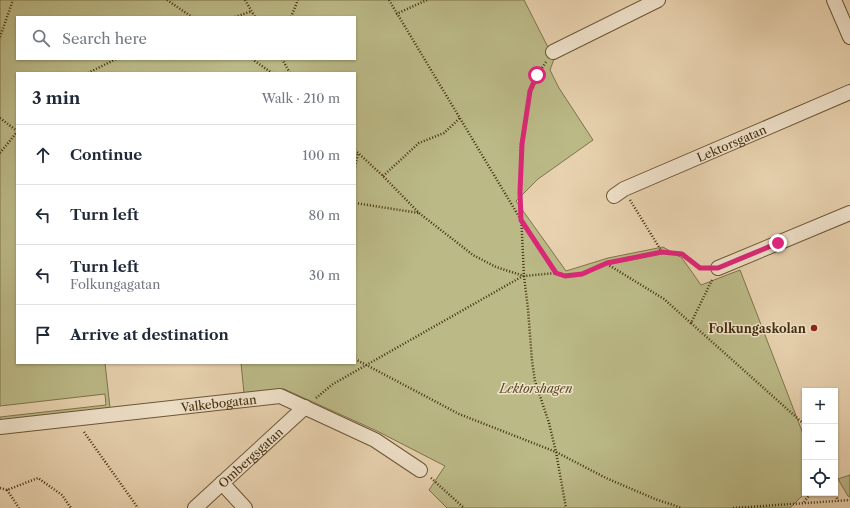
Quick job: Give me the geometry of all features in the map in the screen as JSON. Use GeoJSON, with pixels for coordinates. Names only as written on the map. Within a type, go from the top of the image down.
{"type":"FeatureCollection","features":[{"type":"Feature","properties":{"kind":"street"},"geometry":{"type":"LineString","coordinates":[[553,52],[658,0]]}},
{"type":"Feature","properties":{"kind":"street"},"geometry":{"type":"LineString","coordinates":[[834,0],[850,37]]}},
{"type":"Feature","properties":{"kind":"street","name":"Lektorsgatan"},"geometry":{"type":"LineString","coordinates":[[619,193],[850,92]]}},
{"type":"Feature","properties":{"kind":"street"},"geometry":{"type":"LineString","coordinates":[[718,268],[850,213]]}},
{"type":"Feature","properties":{"kind":"street","name":"Valkebogatan"},"geometry":{"type":"LineString","coordinates":[[0,427],[280,396],[375,440],[420,470]]}},
{"type":"Feature","properties":{"kind":"street","name":"Ombergsgatan"},"geometry":{"type":"LineString","coordinates":[[195,508],[305,407]]}},
{"type":"Feature","properties":{"kind":"street"},"geometry":{"type":"LineString","coordinates":[[222,483],[244,508]]}},
{"type":"Feature","properties":{"kind":"path"},"geometry":{"type":"LineString","coordinates":[[0,37],[13,0]]}},
{"type":"Feature","properties":{"kind":"path"},"geometry":{"type":"LineString","coordinates":[[167,0],[189,16]]}},
{"type":"Feature","properties":{"kind":"path"},"geometry":{"type":"LineString","coordinates":[[245,0],[254,16]]}},
{"type":"Feature","properties":{"kind":"path"},"geometry":{"type":"LineString","coordinates":[[291,16],[298,0]]}},
{"type":"Feature","properties":{"kind":"path"},"geometry":{"type":"LineString","coordinates":[[389,0],[396,14],[521,220],[556,273]]}},
{"type":"Feature","properties":{"kind":"path"},"geometry":{"type":"LineString","coordinates":[[396,14],[426,0]]}},
{"type":"Feature","properties":{"kind":"path"},"geometry":{"type":"LineString","coordinates":[[238,16],[252,11]]}},
{"type":"Feature","properties":{"kind":"path"},"geometry":{"type":"LineString","coordinates":[[553,52],[537,75],[530,91],[522,144],[520,192],[524,276],[535,380],[549,423],[566,508]]}},
{"type":"Feature","properties":{"kind":"path"},"geometry":{"type":"LineString","coordinates":[[90,72],[114,60]]}},
{"type":"Feature","properties":{"kind":"path"},"geometry":{"type":"LineString","coordinates":[[253,60],[271,72]]}},
{"type":"Feature","properties":{"kind":"path"},"geometry":{"type":"LineString","coordinates":[[283,60],[289,72]]}},
{"type":"Feature","properties":{"kind":"path"},"geometry":{"type":"LineString","coordinates":[[0,118],[16,131]]}},
{"type":"Feature","properties":{"kind":"path"},"geometry":{"type":"LineString","coordinates":[[383,176],[420,143],[444,133],[460,118]]}},
{"type":"Feature","properties":{"kind":"path"},"geometry":{"type":"LineString","coordinates":[[0,153],[16,133]]}},
{"type":"Feature","properties":{"kind":"path"},"geometry":{"type":"LineString","coordinates":[[358,153],[419,213],[473,254],[496,267],[524,276],[556,273],[565,276],[582,274],[607,263],[662,252],[682,254],[700,268],[718,268],[691,323]]}},
{"type":"Feature","properties":{"kind":"path"},"geometry":{"type":"LineString","coordinates":[[356,162],[358,153]]}},
{"type":"Feature","properties":{"kind":"path"},"geometry":{"type":"LineString","coordinates":[[619,193],[662,252]]}},
{"type":"Feature","properties":{"kind":"path"},"geometry":{"type":"LineString","coordinates":[[356,203],[419,213]]}},
{"type":"Feature","properties":{"kind":"path"},"geometry":{"type":"LineString","coordinates":[[607,263],[664,299],[804,424]]}},
{"type":"Feature","properties":{"kind":"path"},"geometry":{"type":"LineString","coordinates":[[305,407],[333,384],[524,276]]}},
{"type":"Feature","properties":{"kind":"path"},"geometry":{"type":"LineString","coordinates":[[356,360],[459,414],[556,452],[606,478],[655,499],[682,508]]}},
{"type":"Feature","properties":{"kind":"path"},"geometry":{"type":"LineString","coordinates":[[75,418],[138,508]]}},
{"type":"Feature","properties":{"kind":"path"},"geometry":{"type":"LineString","coordinates":[[420,470],[446,490],[464,508]]}},
{"type":"Feature","properties":{"kind":"path"},"geometry":{"type":"LineString","coordinates":[[0,488],[7,490],[38,478],[62,495],[71,508]]}},
{"type":"Feature","properties":{"kind":"path"},"geometry":{"type":"LineString","coordinates":[[7,490],[19,508]]}},
{"type":"Feature","properties":{"kind":"path"},"geometry":{"type":"LineString","coordinates":[[804,503],[809,496]]}},
{"type":"Feature","properties":{"kind":"path"},"geometry":{"type":"LineString","coordinates":[[836,496],[838,501]]}},
{"type":"Feature","properties":{"kind":"path"},"geometry":{"type":"LineString","coordinates":[[733,508],[850,500]]}},
{"type":"Feature","properties":{"kind":"green space","name":"Lektorshagen"},"geometry":{"type":"Polygon","coordinates":[[[0,0],[524,0],[554,59],[550,70],[559,88],[593,140],[538,179],[516,201],[566,271],[608,258],[663,247],[682,258],[701,285],[740,270],[802,431],[802,496],[790,508],[447,508],[429,490],[445,466],[377,431],[284,389],[244,393],[241,364],[356,364],[356,72],[16,72],[16,364],[105,364],[110,408],[0,420],[0,417],[106,405],[105,394],[0,406],[0,0]]]}},
{"type":"Feature","properties":{"kind":"green space"},"geometry":{"type":"Polygon","coordinates":[[[850,475],[850,497],[848,496],[838,479],[850,475]]]}},
{"type":"Feature","properties":{"kind":"place","name":"Folkungaskolan"},"geometry":{"type":"Point","coordinates":[814,328]}},
{"type":"Feature","properties":{"kind":"route"},"geometry":{"type":"LineString","coordinates":[[537,75],[530,91],[522,144],[520,192],[521,220],[556,273],[565,276],[573,276],[582,274],[597,266],[607,263],[662,252],[682,254],[700,268],[709,270],[718,268],[778,243]]}}]}
